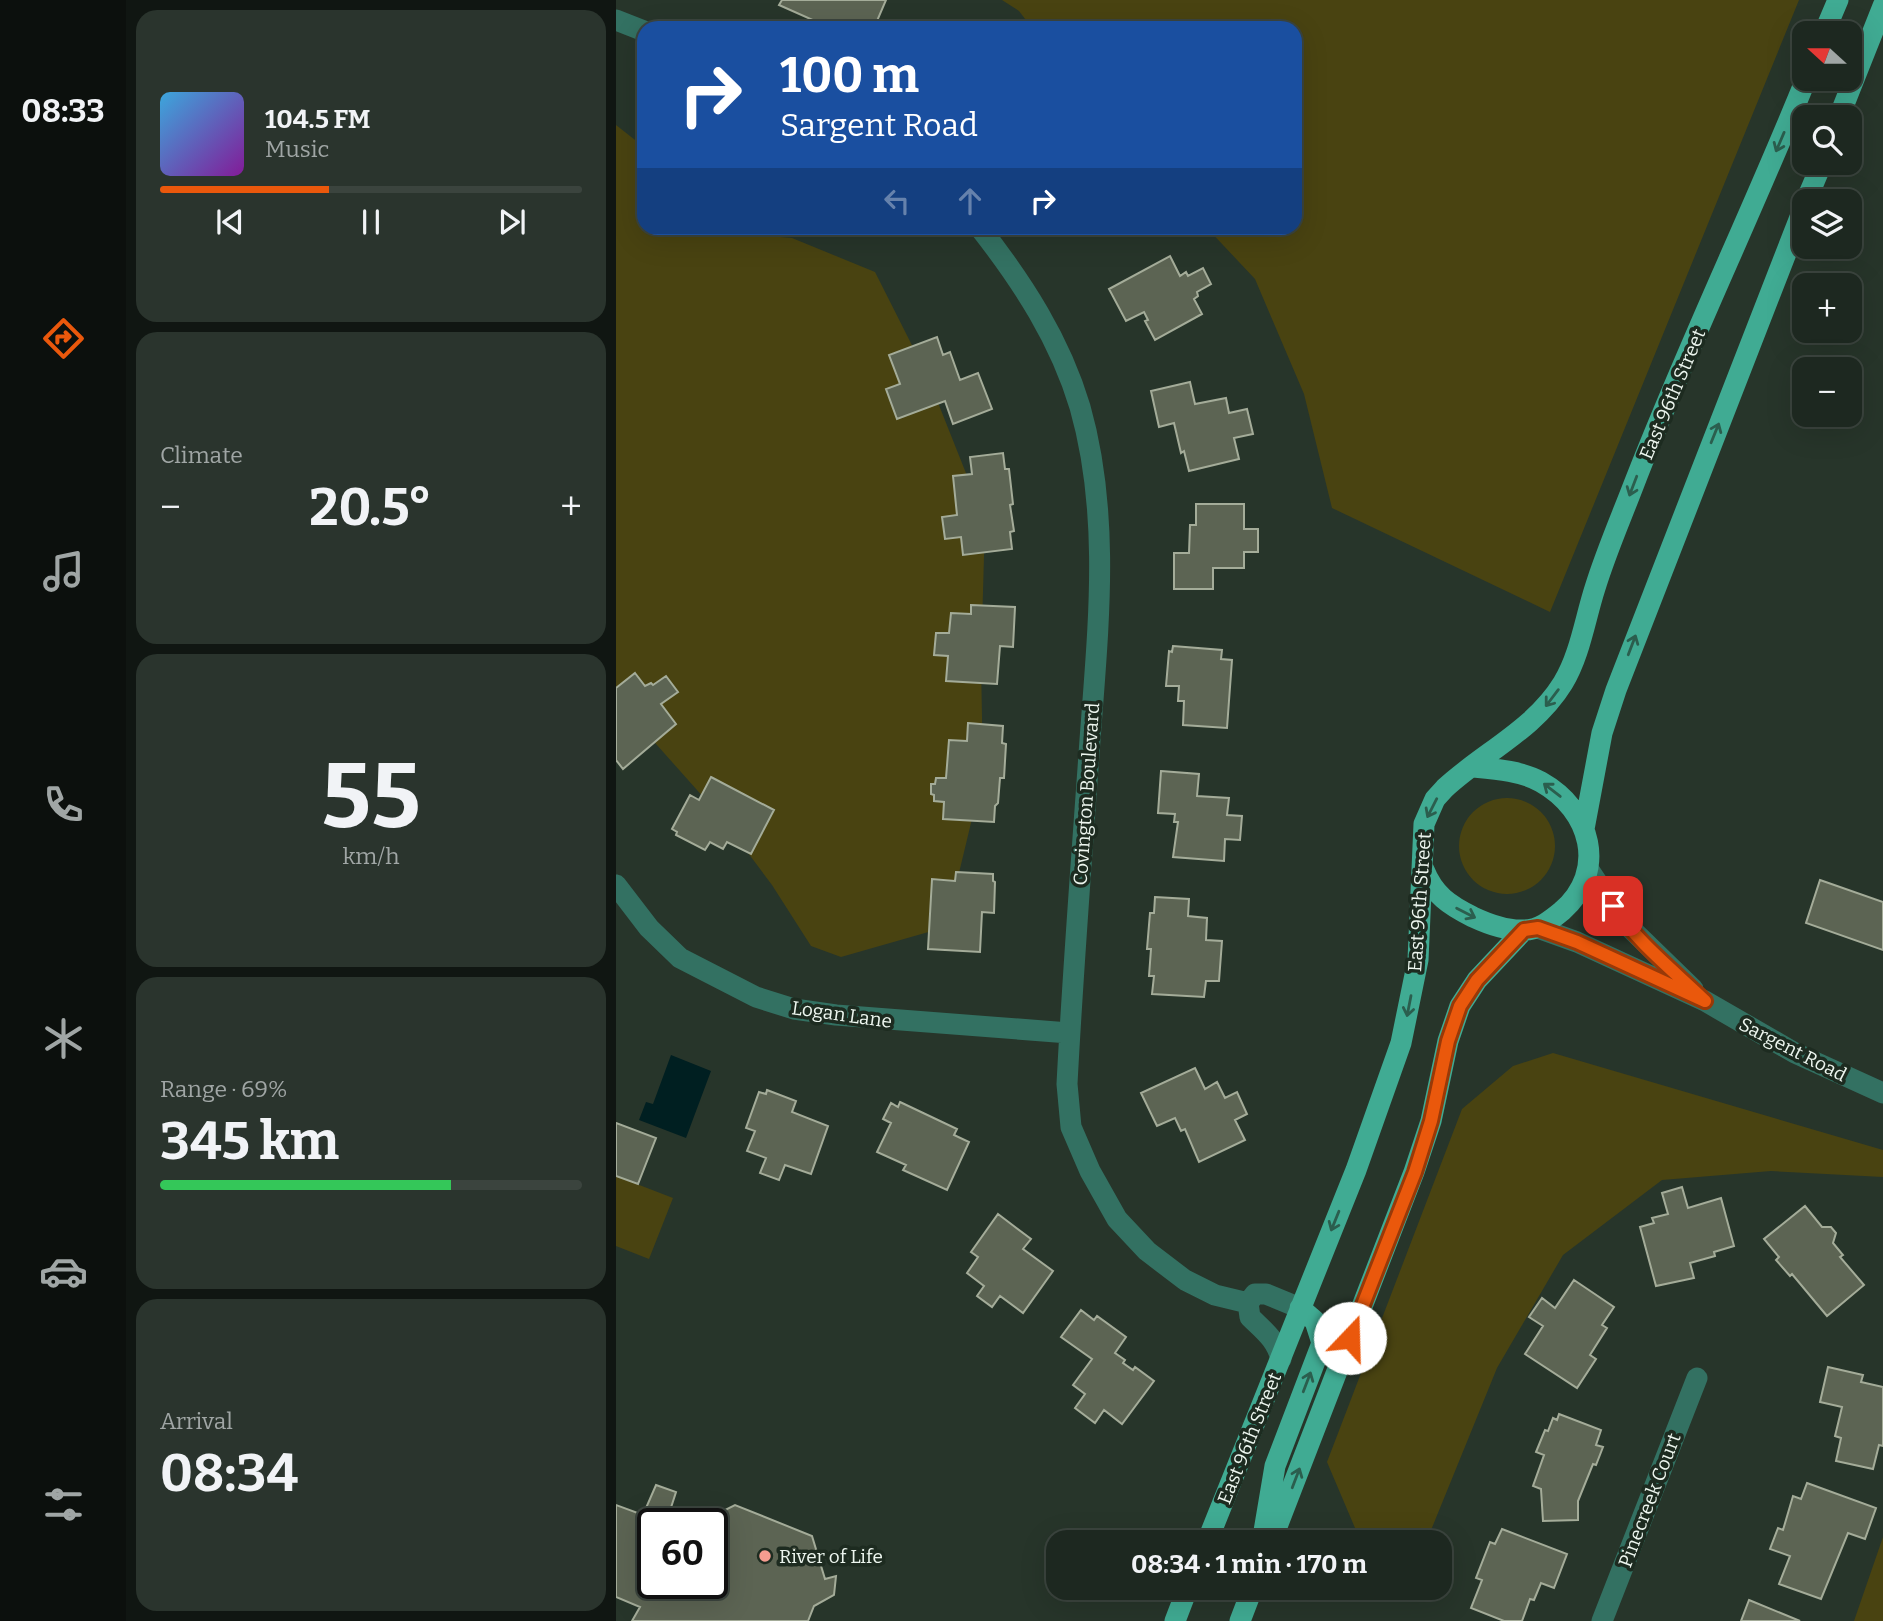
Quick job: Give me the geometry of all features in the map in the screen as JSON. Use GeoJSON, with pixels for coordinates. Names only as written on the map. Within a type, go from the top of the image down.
{"type":"FeatureCollection","features":[{"type":"Feature","properties":{"kind":"main road"},"geometry":{"type":"LineString","coordinates":[[1829,21],[1838,0]]}},
{"type":"Feature","properties":{"kind":"main road"},"geometry":{"type":"LineString","coordinates":[[1844,105],[1883,6]]}},
{"type":"Feature","properties":{"kind":"main road","name":"East 96th Street"},"geometry":{"type":"LineString","coordinates":[[1212,1530],[1356,1170],[1401,1043],[1418,960],[1424,824],[1435,799],[1452,782],[1531,721],[1564,682],[1578,646],[1599,573],[1660,419],[1801,91]]}},
{"type":"Feature","properties":{"kind":"main road"},"geometry":{"type":"LineString","coordinates":[[1584,829],[1602,733],[1612,699],[1792,238]]}},
{"type":"Feature","properties":{"kind":"main road"},"geometry":{"type":"LineString","coordinates":[[1276,1530],[1415,1172],[1431,1121],[1455,1016],[1477,980],[1531,929],[1552,919],[1573,901],[1589,870],[1590,854],[1584,829],[1559,795],[1541,781],[1473,766]]}},
{"type":"Feature","properties":{"kind":"main road"},"geometry":{"type":"LineString","coordinates":[[1422,865],[1431,887],[1443,901],[1490,924],[1531,929]]}},
{"type":"Feature","properties":{"kind":"main road"},"geometry":{"type":"LineString","coordinates":[[1264,1530],[1275,1466],[1322,1343],[1315,1321],[1300,1308]]}},
{"type":"Feature","properties":{"kind":"main road"},"geometry":{"type":"LineString","coordinates":[[1175,1621],[1183,1600]]}},
{"type":"Feature","properties":{"kind":"main road"},"geometry":{"type":"LineString","coordinates":[[1240,1621],[1248,1600]]}},
{"type":"Feature","properties":{"kind":"street"},"geometry":{"type":"LineString","coordinates":[[616,20],[637,28]]}},
{"type":"Feature","properties":{"kind":"street","name":"Covington Boulevard"},"geometry":{"type":"LineString","coordinates":[[986,235],[1011,267],[1041,315],[1064,362],[1080,408],[1092,458],[1101,535],[1095,665],[1069,1033],[1067,1084],[1072,1126],[1090,1171],[1116,1219],[1146,1251],[1185,1280],[1215,1295],[1248,1303],[1255,1294],[1266,1294],[1300,1308]]}},
{"type":"Feature","properties":{"kind":"street","name":"Sargent Road"},"geometry":{"type":"LineString","coordinates":[[1589,870],[1623,921],[1705,1001]]}},
{"type":"Feature","properties":{"kind":"street","name":"Logan Lane"},"geometry":{"type":"LineString","coordinates":[[616,885],[649,928],[680,958],[756,997],[794,1010],[1069,1033]]}},
{"type":"Feature","properties":{"kind":"street","name":"Sargent Road"},"geometry":{"type":"LineString","coordinates":[[1531,929],[1577,942],[1705,1001],[1795,1053],[1883,1093]]}},
{"type":"Feature","properties":{"kind":"street"},"geometry":{"type":"LineString","coordinates":[[1248,1303],[1250,1317],[1272,1336],[1281,1359]]}},
{"type":"Feature","properties":{"kind":"street","name":"Pinecreek Court"},"geometry":{"type":"LineString","coordinates":[[1602,1621],[1697,1378]]}},
{"type":"Feature","properties":{"kind":"shaded area"},"geometry":{"type":"Polygon","coordinates":[[[1002,0],[1799,0],[1550,612],[1332,508],[1304,394],[1255,279],[1214,235],[1302,235],[1302,21],[1027,21],[1019,11],[1002,0]]]}},
{"type":"Feature","properties":{"kind":"shaded area"},"geometry":{"type":"Polygon","coordinates":[[[616,125],[637,142],[637,235],[758,235],[792,238],[875,272],[927,375],[985,521],[981,662],[983,773],[946,927],[841,957],[811,946],[772,885],[721,817],[616,699],[616,125]]]}},
{"type":"Feature","properties":{"kind":"shaded area"},"geometry":{"type":"Polygon","coordinates":[[[1507,798],[1525,802],[1541,812],[1551,828],[1555,846],[1551,864],[1541,880],[1525,890],[1507,894],[1489,890],[1473,880],[1463,864],[1459,846],[1463,828],[1473,812],[1489,802],[1507,798]]]}},
{"type":"Feature","properties":{"kind":"shaded area"},"geometry":{"type":"Polygon","coordinates":[[[1553,1053],[1883,1150],[1883,1177],[1771,1171],[1662,1180],[1563,1255],[1497,1368],[1431,1530],[1356,1530],[1327,1462],[1462,1109],[1513,1066],[1553,1053]]]}},
{"type":"Feature","properties":{"kind":"shaded area"},"geometry":{"type":"Polygon","coordinates":[[[616,1176],[673,1198],[649,1259],[616,1246],[616,1176]]]}},
{"type":"Feature","properties":{"kind":"shaded area"},"geometry":{"type":"Polygon","coordinates":[[[1883,1537],[1883,1621],[1854,1621],[1883,1537]]]}},
{"type":"Feature","properties":{"kind":"water"},"geometry":{"type":"Polygon","coordinates":[[[671,1055],[711,1071],[686,1138],[639,1120],[646,1102],[653,1104],[671,1055]]]}},
{"type":"Feature","properties":{"kind":"building"},"geometry":{"type":"Polygon","coordinates":[[[782,0],[886,0],[877,21],[815,21],[779,5],[782,0]]]}},
{"type":"Feature","properties":{"kind":"building"},"geometry":{"type":"Polygon","coordinates":[[[1170,256],[1180,276],[1186,272],[1188,276],[1203,268],[1211,284],[1197,292],[1198,296],[1194,299],[1202,314],[1155,340],[1145,321],[1148,320],[1144,312],[1126,321],[1109,289],[1170,256]]]}},
{"type":"Feature","properties":{"kind":"building"},"geometry":{"type":"Polygon","coordinates":[[[937,337],[943,355],[950,352],[960,380],[978,373],[992,409],[953,424],[945,401],[897,419],[886,389],[900,384],[889,355],[937,337]]]}},
{"type":"Feature","properties":{"kind":"building"},"geometry":{"type":"Polygon","coordinates":[[[1190,382],[1195,404],[1226,398],[1229,413],[1247,409],[1253,434],[1234,438],[1239,459],[1189,471],[1184,451],[1181,453],[1174,423],[1159,427],[1151,391],[1190,382]]]}},
{"type":"Feature","properties":{"kind":"building"},"geometry":{"type":"Polygon","coordinates":[[[1003,453],[1005,469],[1009,469],[1013,504],[1010,505],[1014,531],[1010,532],[1012,549],[963,555],[961,537],[945,539],[942,517],[957,515],[953,476],[972,474],[970,457],[1003,453]]]}},
{"type":"Feature","properties":{"kind":"building"},"geometry":{"type":"Polygon","coordinates":[[[1196,504],[1244,504],[1244,529],[1258,529],[1258,552],[1244,552],[1244,568],[1213,568],[1213,589],[1174,589],[1174,553],[1189,553],[1190,525],[1196,525],[1196,504]]]}},
{"type":"Feature","properties":{"kind":"building"},"geometry":{"type":"Polygon","coordinates":[[[971,605],[1015,607],[1013,647],[1000,646],[997,684],[946,681],[948,656],[934,655],[936,633],[949,633],[951,613],[971,614],[971,605]]]}},
{"type":"Feature","properties":{"kind":"building"},"geometry":{"type":"Polygon","coordinates":[[[1173,646],[1222,650],[1221,659],[1232,660],[1227,728],[1183,725],[1184,701],[1178,701],[1179,686],[1166,686],[1169,651],[1172,652],[1173,646]]]}},
{"type":"Feature","properties":{"kind":"building"},"geometry":{"type":"Polygon","coordinates":[[[635,673],[645,686],[651,683],[653,685],[666,676],[678,692],[661,704],[676,724],[623,769],[616,760],[616,688],[635,673]]]}},
{"type":"Feature","properties":{"kind":"building"},"geometry":{"type":"Polygon","coordinates":[[[968,723],[1003,726],[1002,743],[1006,744],[1004,778],[1000,778],[994,822],[943,819],[944,802],[934,801],[934,795],[931,794],[931,784],[935,784],[936,778],[946,778],[949,740],[967,741],[968,723]]]}},
{"type":"Feature","properties":{"kind":"building"},"geometry":{"type":"Polygon","coordinates":[[[1161,771],[1199,774],[1197,796],[1229,798],[1227,815],[1242,816],[1240,840],[1225,839],[1224,861],[1173,857],[1178,822],[1174,822],[1175,814],[1158,813],[1161,771]]]}},
{"type":"Feature","properties":{"kind":"building"},"geometry":{"type":"Polygon","coordinates":[[[711,777],[774,810],[751,854],[727,842],[723,849],[710,842],[705,850],[676,835],[677,832],[672,829],[690,795],[699,800],[711,777]]]}},
{"type":"Feature","properties":{"kind":"building"},"geometry":{"type":"Polygon","coordinates":[[[956,872],[993,874],[994,913],[982,912],[980,952],[928,949],[932,879],[955,881],[956,872]]]}},
{"type":"Feature","properties":{"kind":"building"},"geometry":{"type":"Polygon","coordinates":[[[1820,880],[1883,902],[1883,950],[1806,923],[1820,880]]]}},
{"type":"Feature","properties":{"kind":"building"},"geometry":{"type":"Polygon","coordinates":[[[1155,897],[1189,899],[1188,916],[1207,918],[1206,940],[1222,941],[1219,981],[1206,981],[1204,997],[1152,994],[1154,976],[1149,976],[1151,949],[1147,949],[1150,913],[1154,913],[1155,897]]]}},
{"type":"Feature","properties":{"kind":"building"},"geometry":{"type":"Polygon","coordinates":[[[1195,1068],[1205,1089],[1217,1082],[1225,1098],[1237,1092],[1247,1114],[1235,1120],[1245,1140],[1199,1162],[1185,1129],[1181,1131],[1175,1118],[1157,1126],[1141,1093],[1195,1068]]]}},
{"type":"Feature","properties":{"kind":"building"},"geometry":{"type":"Polygon","coordinates":[[[767,1090],[796,1101],[792,1112],[828,1126],[811,1174],[785,1165],[779,1180],[760,1173],[766,1158],[747,1151],[755,1131],[746,1128],[759,1092],[766,1094],[767,1090]]]}},
{"type":"Feature","properties":{"kind":"building"},"geometry":{"type":"Polygon","coordinates":[[[900,1102],[957,1129],[954,1135],[969,1142],[947,1190],[903,1170],[906,1165],[877,1152],[891,1123],[883,1119],[891,1103],[898,1107],[900,1102]]]}},
{"type":"Feature","properties":{"kind":"building"},"geometry":{"type":"Polygon","coordinates":[[[616,1123],[656,1138],[638,1184],[616,1176],[616,1123]]]}},
{"type":"Feature","properties":{"kind":"building"},"geometry":{"type":"Polygon","coordinates":[[[1682,1187],[1688,1208],[1721,1198],[1734,1246],[1714,1252],[1715,1256],[1690,1263],[1694,1278],[1656,1286],[1640,1227],[1654,1223],[1652,1218],[1668,1214],[1662,1193],[1682,1187]]]}},
{"type":"Feature","properties":{"kind":"building"},"geometry":{"type":"Polygon","coordinates":[[[1805,1206],[1822,1227],[1831,1227],[1836,1233],[1833,1243],[1843,1255],[1840,1257],[1864,1285],[1827,1316],[1792,1274],[1790,1276],[1776,1260],[1779,1257],[1764,1239],[1805,1206]]]}},
{"type":"Feature","properties":{"kind":"building"},"geometry":{"type":"Polygon","coordinates":[[[998,1214],[1031,1239],[1023,1249],[1053,1271],[1023,1313],[1000,1296],[992,1307],[977,1296],[984,1286],[967,1273],[978,1257],[971,1252],[998,1214]]]}},
{"type":"Feature","properties":{"kind":"building"},"geometry":{"type":"Polygon","coordinates":[[[1574,1280],[1614,1307],[1602,1325],[1607,1328],[1590,1355],[1596,1359],[1577,1388],[1525,1354],[1543,1326],[1529,1317],[1542,1298],[1555,1308],[1574,1280]]]}},
{"type":"Feature","properties":{"kind":"building"},"geometry":{"type":"Polygon","coordinates":[[[1081,1310],[1094,1320],[1097,1316],[1126,1337],[1115,1353],[1125,1360],[1123,1363],[1133,1370],[1135,1367],[1154,1381],[1122,1424],[1104,1410],[1095,1423],[1075,1408],[1085,1394],[1073,1385],[1092,1359],[1061,1337],[1081,1310]]]}},
{"type":"Feature","properties":{"kind":"building"},"geometry":{"type":"Polygon","coordinates":[[[1828,1367],[1863,1375],[1861,1382],[1883,1387],[1883,1446],[1879,1445],[1873,1469],[1836,1461],[1841,1438],[1835,1436],[1842,1407],[1820,1402],[1828,1367]]]}},
{"type":"Feature","properties":{"kind":"building"},"geometry":{"type":"Polygon","coordinates":[[[1559,1414],[1601,1430],[1596,1445],[1603,1447],[1578,1501],[1578,1520],[1543,1521],[1541,1489],[1533,1486],[1544,1455],[1536,1452],[1545,1430],[1548,1431],[1553,1418],[1557,1420],[1559,1414]]]}},
{"type":"Feature","properties":{"kind":"building"},"geometry":{"type":"Polygon","coordinates":[[[1807,1483],[1876,1508],[1865,1539],[1848,1533],[1821,1599],[1779,1584],[1790,1556],[1770,1549],[1778,1528],[1783,1530],[1793,1496],[1801,1499],[1807,1483]]]}},
{"type":"Feature","properties":{"kind":"building","name":"River of Life"},"geometry":{"type":"Polygon","coordinates":[[[656,1485],[676,1492],[671,1508],[646,1508],[656,1485]]]}},
{"type":"Feature","properties":{"kind":"building","name":"River of Life"},"geometry":{"type":"Polygon","coordinates":[[[616,1505],[637,1513],[637,1599],[728,1599],[728,1508],[735,1505],[812,1536],[825,1579],[836,1576],[834,1595],[814,1606],[808,1621],[632,1621],[640,1607],[616,1597],[616,1505]]]}},
{"type":"Feature","properties":{"kind":"building"},"geometry":{"type":"Polygon","coordinates":[[[1502,1529],[1567,1554],[1554,1588],[1541,1583],[1534,1600],[1530,1599],[1522,1621],[1504,1621],[1471,1608],[1482,1580],[1476,1578],[1490,1542],[1495,1544],[1502,1529]]]}},
{"type":"Feature","properties":{"kind":"building"},"geometry":{"type":"Polygon","coordinates":[[[1749,1600],[1800,1621],[1741,1621],[1749,1600]]]}},
{"type":"Feature","properties":{"kind":"place","name":"River of Life"},"geometry":{"type":"Point","coordinates":[765,1556]}},
{"type":"Feature","properties":{"kind":"route"},"geometry":{"type":"LineString","coordinates":[[1350,1338],[1415,1172],[1431,1121],[1455,1016],[1477,980],[1524,930],[1538,928],[1577,942],[1705,1001],[1642,941],[1613,906]]}}]}
